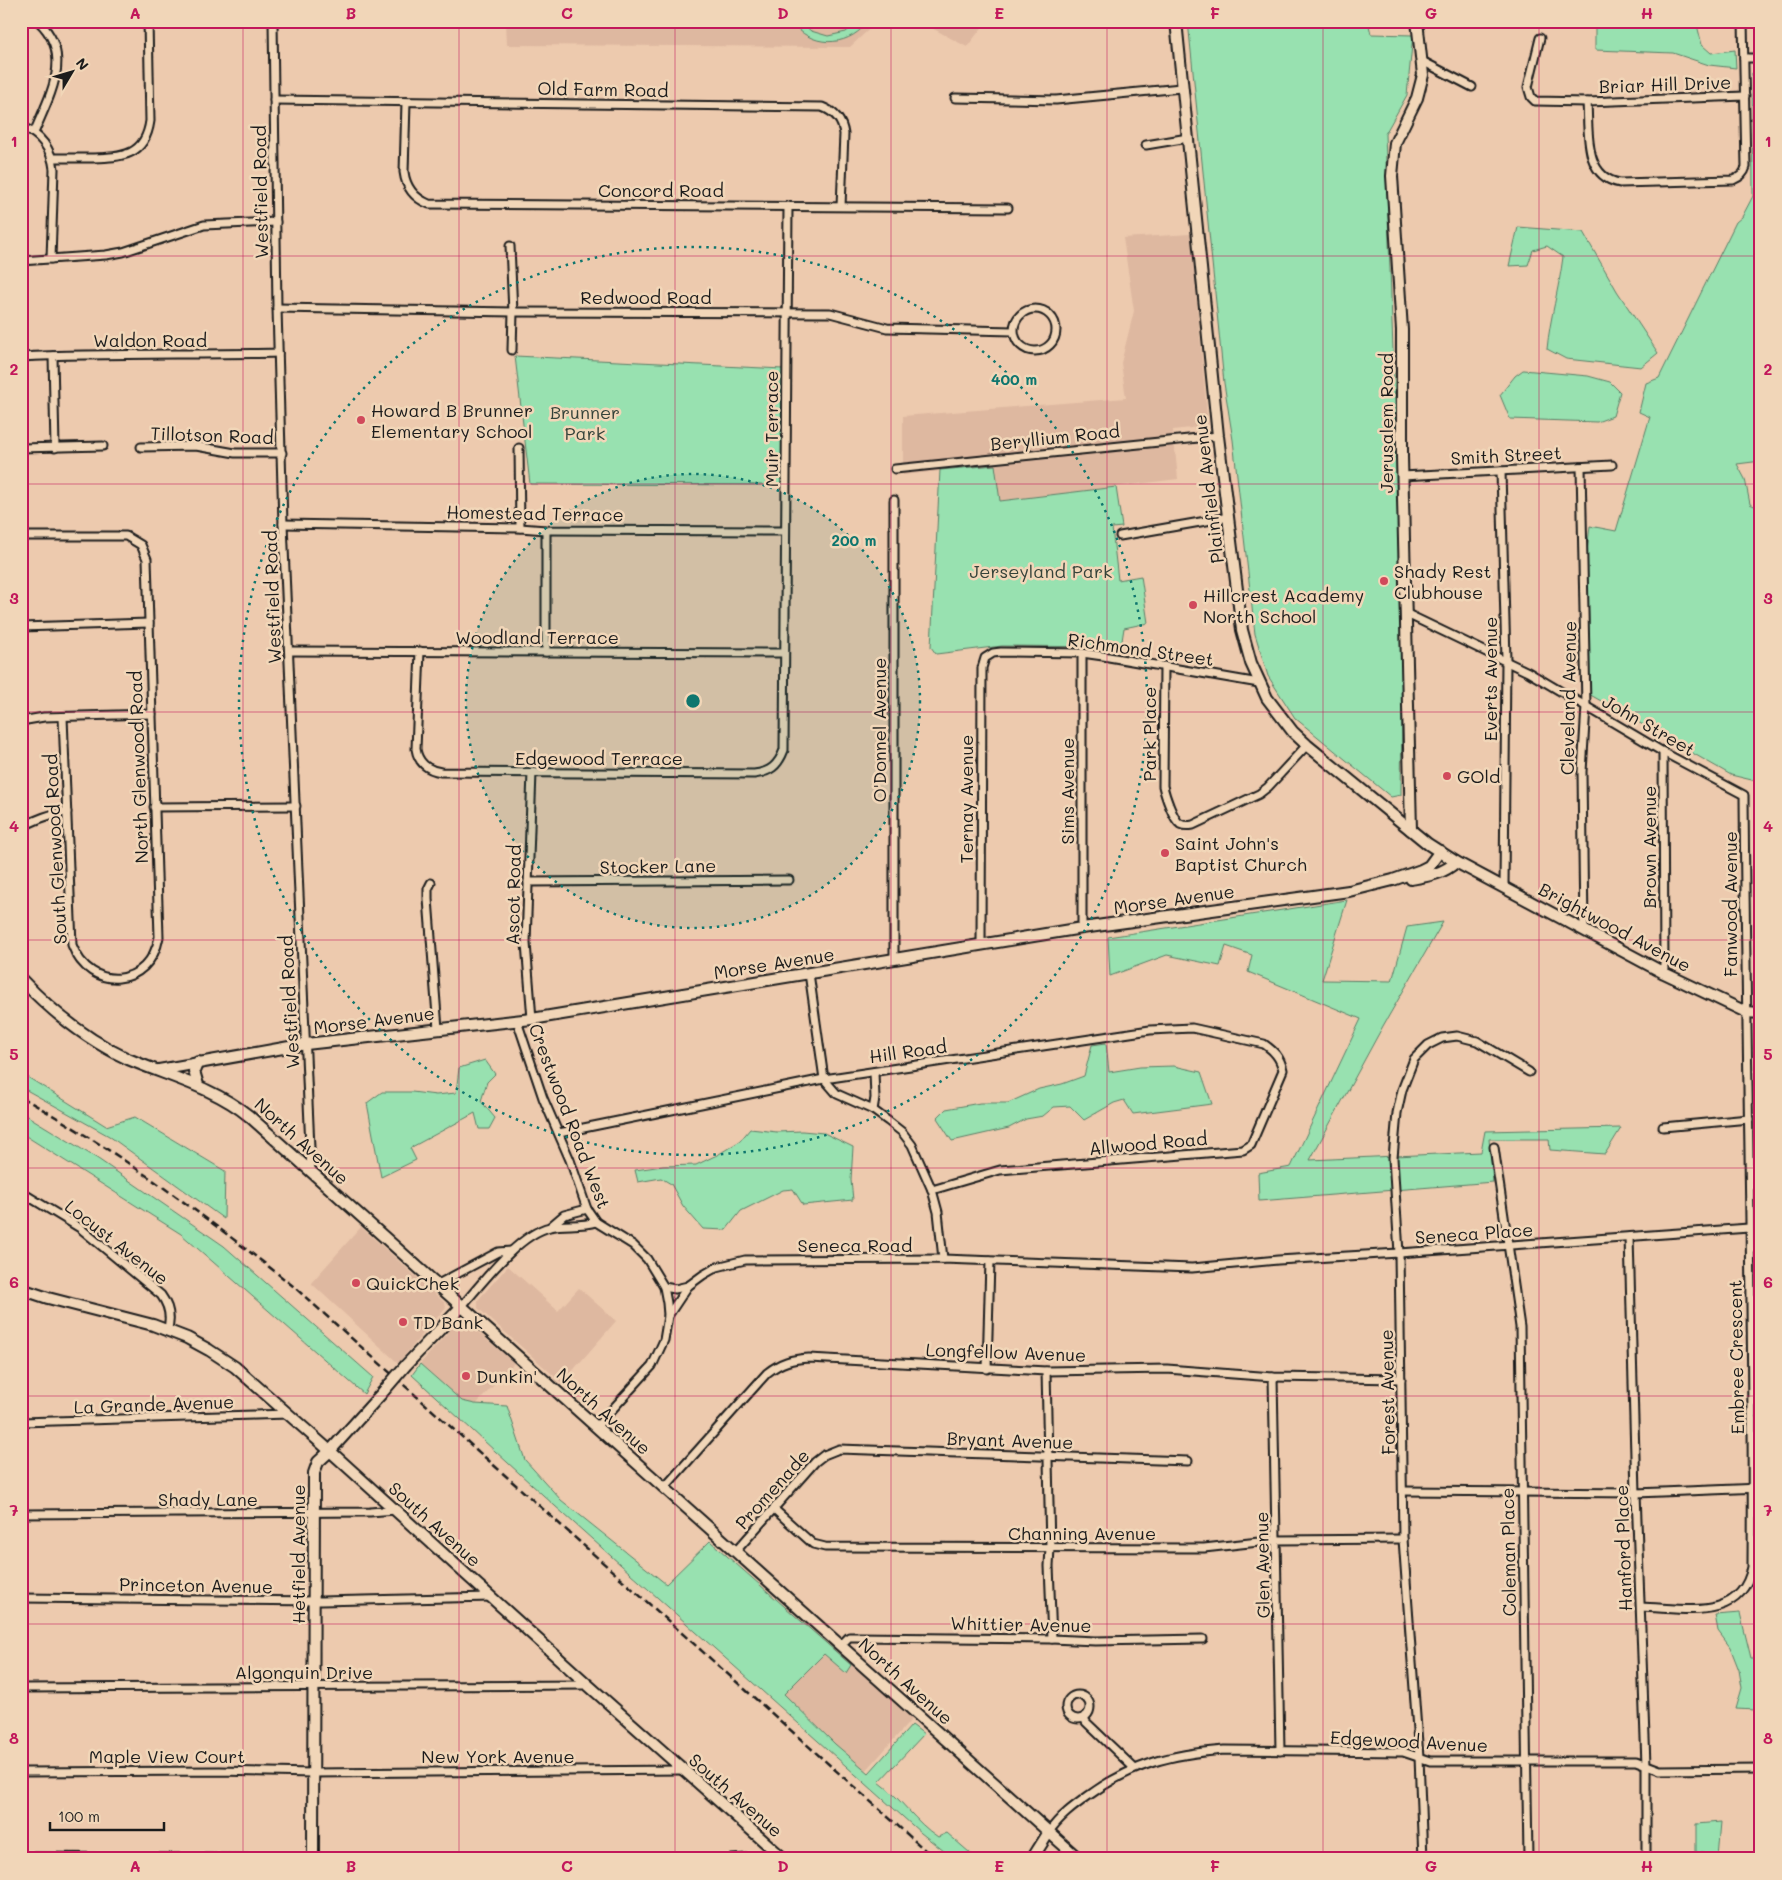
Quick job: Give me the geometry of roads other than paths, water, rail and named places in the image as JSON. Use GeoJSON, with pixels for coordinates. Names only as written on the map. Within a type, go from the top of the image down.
{"type":"FeatureCollection","features":[{"type":"Feature","properties":{"kind":"street"},"geometry":{"type":"LineString","coordinates":[[34,133],[55,82],[58,66],[52,41],[38,21]]}},
{"type":"Feature","properties":{"kind":"street"},"geometry":{"type":"LineString","coordinates":[[52,158],[115,158],[130,153],[142,143],[149,129],[150,121],[148,21]]}},
{"type":"Feature","properties":{"kind":"street","name":"Westfield Road"},"geometry":{"type":"LineString","coordinates":[[273,21],[276,308],[283,524],[312,1171]]}},
{"type":"Feature","properties":{"kind":"street","name":"Plainfield Avenue"},"geometry":{"type":"LineString","coordinates":[[1176,21],[1181,88],[1188,138],[1218,436],[1242,630],[1248,654],[1259,683],[1278,715],[1292,732],[1411,830],[1456,862]]}},
{"type":"Feature","properties":{"kind":"street","name":"Jerusalem Road"},"geometry":{"type":"LineString","coordinates":[[1411,830],[1402,476],[1402,330],[1392,176],[1395,143],[1421,85],[1423,75],[1417,21]]}},
{"type":"Feature","properties":{"kind":"street"},"geometry":{"type":"LineString","coordinates":[[1586,102],[1593,162],[1602,175],[1614,182],[1732,180],[1742,176],[1746,167],[1743,21]]}},
{"type":"Feature","properties":{"kind":"street","name":"Briar Hill Drive"},"geometry":{"type":"LineString","coordinates":[[1540,38],[1528,87],[1531,97],[1539,102],[1745,96]]}},
{"type":"Feature","properties":{"kind":"street"},"geometry":{"type":"LineString","coordinates":[[1744,58],[1761,58]]}},
{"type":"Feature","properties":{"kind":"street"},"geometry":{"type":"LineString","coordinates":[[1422,61],[1472,87]]}},
{"type":"Feature","properties":{"kind":"street"},"geometry":{"type":"LineString","coordinates":[[955,98],[1056,100],[1181,88]]}},
{"type":"Feature","properties":{"kind":"street","name":"Old Farm Road"},"geometry":{"type":"LineString","coordinates":[[274,100],[822,107],[835,114],[844,134],[840,206]]}},
{"type":"Feature","properties":{"kind":"street","name":"Concord Road"},"geometry":{"type":"LineString","coordinates":[[406,102],[405,181],[412,193],[429,204],[1008,208]]}},
{"type":"Feature","properties":{"kind":"street"},"geometry":{"type":"LineString","coordinates":[[21,127],[34,133],[46,146],[52,158],[54,169],[51,259]]}},
{"type":"Feature","properties":{"kind":"street"},"geometry":{"type":"LineString","coordinates":[[1146,144],[1188,138]]}},
{"type":"Feature","properties":{"kind":"street","name":"Muir Terrace"},"geometry":{"type":"LineString","coordinates":[[784,653],[788,206]]}},
{"type":"Feature","properties":{"kind":"street"},"geometry":{"type":"LineString","coordinates":[[21,261],[123,252],[204,225],[276,222]]}},
{"type":"Feature","properties":{"kind":"street"},"geometry":{"type":"LineString","coordinates":[[510,246],[513,312],[512,350]]}},
{"type":"Feature","properties":{"kind":"street","name":"Redwood Road"},"geometry":{"type":"LineString","coordinates":[[276,308],[513,312],[830,313],[887,328],[1013,331]]}},
{"type":"Feature","properties":{"kind":"street"},"geometry":{"type":"LineString","coordinates":[[1032,308],[1043,310],[1049,314],[1055,323],[1056,329],[1053,342],[1048,347],[1038,351],[1026,350],[1021,347],[1014,337],[1013,331],[1020,314],[1032,308]]}},
{"type":"Feature","properties":{"kind":"street","name":"Waldon Road"},"geometry":{"type":"LineString","coordinates":[[21,357],[278,353]]}},
{"type":"Feature","properties":{"kind":"street"},"geometry":{"type":"LineString","coordinates":[[53,356],[55,448]]}},
{"type":"Feature","properties":{"kind":"street","name":"Beryllium Road"},"geometry":{"type":"LineString","coordinates":[[896,469],[1218,436]]}},
{"type":"Feature","properties":{"kind":"street"},"geometry":{"type":"LineString","coordinates":[[21,448],[104,446]]}},
{"type":"Feature","properties":{"kind":"street","name":"Tillotson Road"},"geometry":{"type":"LineString","coordinates":[[141,446],[196,446],[235,453],[282,453]]}},
{"type":"Feature","properties":{"kind":"street"},"geometry":{"type":"LineString","coordinates":[[519,448],[520,528]]}},
{"type":"Feature","properties":{"kind":"street","name":"Smith Street"},"geometry":{"type":"LineString","coordinates":[[1402,476],[1612,465]]}},
{"type":"Feature","properties":{"kind":"street","name":"Cleveland Avenue"},"geometry":{"type":"LineString","coordinates":[[1581,467],[1586,706],[1582,772],[1584,929]]}},
{"type":"Feature","properties":{"kind":"street","name":"Everts Avenue"},"geometry":{"type":"LineString","coordinates":[[1501,471],[1506,660],[1504,887]]}},
{"type":"Feature","properties":{"kind":"street","name":"O'Donnel Avenue"},"geometry":{"type":"LineString","coordinates":[[894,500],[894,960]]}},
{"type":"Feature","properties":{"kind":"street"},"geometry":{"type":"LineString","coordinates":[[1120,536],[1229,517]]}},
{"type":"Feature","properties":{"kind":"street","name":"Homestead Terrace"},"geometry":{"type":"LineString","coordinates":[[283,524],[546,530],[785,531]]}},
{"type":"Feature","properties":{"kind":"street"},"geometry":{"type":"LineString","coordinates":[[546,530],[546,652]]}},
{"type":"Feature","properties":{"kind":"street","name":"North Glenwood Road"},"geometry":{"type":"LineString","coordinates":[[21,536],[120,535],[134,540],[141,545],[147,559],[159,931],[158,946],[146,966],[130,976],[121,978]]}},
{"type":"Feature","properties":{"kind":"street","name":"John Street"},"geometry":{"type":"LineString","coordinates":[[1405,613],[1506,660],[1663,752],[1744,795]]}},
{"type":"Feature","properties":{"kind":"street"},"geometry":{"type":"LineString","coordinates":[[21,627],[149,623]]}},
{"type":"Feature","properties":{"kind":"street","name":"Woodland Terrace"},"geometry":{"type":"LineString","coordinates":[[289,651],[784,653]]}},
{"type":"Feature","properties":{"kind":"street","name":"Edgewood Terrace"},"geometry":{"type":"LineString","coordinates":[[420,651],[416,749],[422,763],[428,768],[437,771],[754,774],[768,771],[778,764],[784,750],[784,653]]}},
{"type":"Feature","properties":{"kind":"street","name":"Richmond Street"},"geometry":{"type":"LineString","coordinates":[[988,655],[1000,652],[1082,653],[1259,683]]}},
{"type":"Feature","properties":{"kind":"street","name":"Sims Avenue"},"geometry":{"type":"LineString","coordinates":[[1082,653],[1082,928]]}},
{"type":"Feature","properties":{"kind":"street","name":"Ternay Avenue"},"geometry":{"type":"LineString","coordinates":[[981,946],[982,668],[988,655]]}},
{"type":"Feature","properties":{"kind":"street","name":"Park Place"},"geometry":{"type":"LineString","coordinates":[[1164,666],[1163,786],[1176,819],[1180,824],[1192,825],[1259,794],[1268,787],[1307,745]]}},
{"type":"Feature","properties":{"kind":"street"},"geometry":{"type":"LineString","coordinates":[[21,721],[39,718],[152,714]]}},
{"type":"Feature","properties":{"kind":"street","name":"South Glenwood Road"},"geometry":{"type":"LineString","coordinates":[[63,717],[72,945],[80,961],[87,968],[107,978],[121,978]]}},
{"type":"Feature","properties":{"kind":"street","name":"Brown Avenue"},"geometry":{"type":"LineString","coordinates":[[1663,752],[1664,973]]}},
{"type":"Feature","properties":{"kind":"street","name":"Ascot Road"},"geometry":{"type":"LineString","coordinates":[[532,772],[526,943],[532,1019]]}},
{"type":"Feature","properties":{"kind":"street","name":"Fanwood Avenue"},"geometry":{"type":"LineString","coordinates":[[1744,795],[1746,1012]]}},
{"type":"Feature","properties":{"kind":"street"},"geometry":{"type":"LineString","coordinates":[[154,807],[296,806]]}},
{"type":"Feature","properties":{"kind":"street"},"geometry":{"type":"LineString","coordinates":[[21,827],[43,817],[67,812]]}},
{"type":"Feature","properties":{"kind":"street","name":"Morse Avenue"},"geometry":{"type":"LineString","coordinates":[[158,1070],[306,1044],[532,1019],[1082,928],[1349,890],[1393,880],[1429,866],[1440,851]]}},
{"type":"Feature","properties":{"kind":"street","name":"Morse Avenue"},"geometry":{"type":"LineString","coordinates":[[1393,880],[1441,873],[1456,862]]}},
{"type":"Feature","properties":{"kind":"street","name":"Brightwood Avenue"},"geometry":{"type":"LineString","coordinates":[[1456,862],[1664,973],[1746,1012],[1761,1012]]}},
{"type":"Feature","properties":{"kind":"street","name":"Stocker Lane"},"geometry":{"type":"LineString","coordinates":[[528,882],[789,880]]}},
{"type":"Feature","properties":{"kind":"street"},"geometry":{"type":"LineString","coordinates":[[431,883],[428,889],[428,899],[438,1029]]}},
{"type":"Feature","properties":{"kind":"street"},"geometry":{"type":"LineString","coordinates":[[809,973],[824,1079],[837,1094],[873,1110],[902,1132],[912,1145],[932,1190],[938,1212],[943,1259]]}},
{"type":"Feature","properties":{"kind":"street","name":"North Avenue"},"geometry":{"type":"LineString","coordinates":[[21,979],[58,1015],[113,1052],[198,1085],[236,1105],[1079,1859]]}},
{"type":"Feature","properties":{"kind":"street","name":"Embree Crescent"},"geometry":{"type":"LineString","coordinates":[[1641,1607],[1712,1609],[1730,1602],[1741,1593],[1746,1586],[1752,1568],[1749,1119],[1746,1012]]}},
{"type":"Feature","properties":{"kind":"street","name":"Crestwood Road West"},"geometry":{"type":"LineString","coordinates":[[517,1021],[543,1098],[559,1133],[587,1209],[596,1222]]}},
{"type":"Feature","properties":{"kind":"street","name":"Hill Road"},"geometry":{"type":"LineString","coordinates":[[559,1133],[824,1079],[1171,1028],[1192,1028],[1264,1044]]}},
{"type":"Feature","properties":{"kind":"street","name":"Forest Avenue"},"geometry":{"type":"LineString","coordinates":[[1423,1859],[1403,1539],[1399,1253],[1393,1158],[1394,1135],[1402,1090],[1414,1059],[1420,1051],[1433,1042],[1457,1036],[1477,1041],[1529,1072]]}},
{"type":"Feature","properties":{"kind":"street","name":"Allwood Road"},"geometry":{"type":"LineString","coordinates":[[932,1190],[1000,1170],[1243,1150],[1251,1145],[1283,1070],[1281,1060],[1273,1050],[1264,1044]]}},
{"type":"Feature","properties":{"kind":"street"},"geometry":{"type":"LineString","coordinates":[[198,1062],[194,1071],[198,1085]]}},
{"type":"Feature","properties":{"kind":"street"},"geometry":{"type":"LineString","coordinates":[[873,1110],[876,1098],[874,1072]]}},
{"type":"Feature","properties":{"kind":"street"},"geometry":{"type":"LineString","coordinates":[[1663,1127],[1749,1119]]}},
{"type":"Feature","properties":{"kind":"street","name":"Coleman Place"},"geometry":{"type":"LineString","coordinates":[[1494,1147],[1520,1327],[1528,1859]]}},
{"type":"Feature","properties":{"kind":"street","name":"Locust Avenue"},"geometry":{"type":"LineString","coordinates":[[21,1192],[80,1228],[161,1295],[170,1313],[167,1331]]}},
{"type":"Feature","properties":{"kind":"street"},"geometry":{"type":"LineString","coordinates":[[462,1306],[511,1251],[564,1215],[587,1209]]}},
{"type":"Feature","properties":{"kind":"street"},"geometry":{"type":"LineString","coordinates":[[550,1226],[584,1226],[596,1222],[641,1252],[654,1268],[664,1287],[668,1316]]}},
{"type":"Feature","properties":{"kind":"street","name":"Seneca Place"},"geometry":{"type":"LineString","coordinates":[[1200,1268],[1278,1260],[1509,1246],[1749,1228]]}},
{"type":"Feature","properties":{"kind":"street","name":"Hanford Place"},"geometry":{"type":"LineString","coordinates":[[1629,1237],[1646,1765],[1646,1859]]}},
{"type":"Feature","properties":{"kind":"street"},"geometry":{"type":"LineString","coordinates":[[438,1284],[498,1252],[511,1251]]}},
{"type":"Feature","properties":{"kind":"street","name":"Seneca Road"},"geometry":{"type":"LineString","coordinates":[[597,1426],[652,1366],[664,1340],[668,1316],[688,1286],[717,1267],[745,1260],[943,1259],[1200,1268]]}},
{"type":"Feature","properties":{"kind":"street"},"geometry":{"type":"LineString","coordinates":[[987,1368],[990,1261]]}},
{"type":"Feature","properties":{"kind":"street"},"geometry":{"type":"LineString","coordinates":[[664,1287],[674,1289],[688,1286]]}},
{"type":"Feature","properties":{"kind":"street","name":"South Avenue"},"geometry":{"type":"LineString","coordinates":[[22,1290],[153,1325],[210,1350],[235,1367],[783,1858]]}},
{"type":"Feature","properties":{"kind":"street","name":"Hetfield Avenue"},"geometry":{"type":"LineString","coordinates":[[313,1858],[314,1473],[318,1462],[462,1306]]}},
{"type":"Feature","properties":{"kind":"street","name":"Longfellow Avenue"},"geometry":{"type":"LineString","coordinates":[[665,1488],[767,1373],[790,1359],[809,1358],[1046,1371],[1167,1369],[1273,1378],[1401,1379]]}},
{"type":"Feature","properties":{"kind":"street"},"geometry":{"type":"LineString","coordinates":[[1046,1371],[1050,1548],[1048,1566],[1052,1639]]}},
{"type":"Feature","properties":{"kind":"street","name":"Glen Avenue"},"geometry":{"type":"LineString","coordinates":[[1273,1378],[1280,1751]]}},
{"type":"Feature","properties":{"kind":"street","name":"La Grande Avenue"},"geometry":{"type":"LineString","coordinates":[[21,1422],[288,1414]]}},
{"type":"Feature","properties":{"kind":"street","name":"Bryant Avenue"},"geometry":{"type":"LineString","coordinates":[[832,1451],[839,1449],[1188,1460]]}},
{"type":"Feature","properties":{"kind":"street","name":"Promenade"},"geometry":{"type":"LineString","coordinates":[[736,1551],[815,1462],[832,1451]]}},
{"type":"Feature","properties":{"kind":"street"},"geometry":{"type":"LineString","coordinates":[[1403,1492],[1636,1493],[1761,1488]]}},
{"type":"Feature","properties":{"kind":"street","name":"Channing Avenue"},"geometry":{"type":"LineString","coordinates":[[774,1509],[807,1539],[818,1546],[1204,1548],[1277,1540],[1403,1539]]}},
{"type":"Feature","properties":{"kind":"street","name":"Shady Lane"},"geometry":{"type":"LineString","coordinates":[[21,1514],[315,1513],[395,1510]]}},
{"type":"Feature","properties":{"kind":"street","name":"Princeton Avenue"},"geometry":{"type":"LineString","coordinates":[[21,1598],[314,1601],[491,1597]]}},
{"type":"Feature","properties":{"kind":"street","name":"Whittier Avenue"},"geometry":{"type":"LineString","coordinates":[[841,1645],[849,1637],[1094,1641],[1203,1639]]}},
{"type":"Feature","properties":{"kind":"street","name":"Algonquin Drive"},"geometry":{"type":"LineString","coordinates":[[21,1688],[313,1688],[588,1685]]}},
{"type":"Feature","properties":{"kind":"street"},"geometry":{"type":"LineString","coordinates":[[1084,1717],[1086,1722],[1134,1768]]}},
{"type":"Feature","properties":{"kind":"street","name":"Edgewood Avenue"},"geometry":{"type":"LineString","coordinates":[[1049,1832],[1057,1821],[1102,1785],[1134,1768],[1170,1756],[1196,1752],[1224,1750],[1403,1752],[1430,1761],[1636,1761],[1660,1770],[1761,1768]]}},
{"type":"Feature","properties":{"kind":"street","name":"New York Avenue"},"geometry":{"type":"LineString","coordinates":[[312,1773],[684,1770]]}},
{"type":"Feature","properties":{"kind":"street","name":"Maple View Court"},"geometry":{"type":"LineString","coordinates":[[21,1772],[220,1771],[312,1773]]}},
{"type":"Feature","properties":{"kind":"street"},"geometry":{"type":"LineString","coordinates":[[1032,1859],[1049,1832]]}},
{"type":"Feature","properties":{"kind":"street"},"geometry":{"type":"LineString","coordinates":[[21,1857],[344,1859]]}},
{"type":"Feature","properties":{"kind":"street"},"geometry":{"type":"LineString","coordinates":[[732,1859],[783,1858]]}},
{"type":"Feature","properties":{"kind":"railway"},"geometry":{"type":"LineString","coordinates":[[21,1097],[127,1162],[195,1210],[293,1286],[935,1859]]}},
{"type":"Feature","properties":{"kind":"place","name":"Howard B Brunner Elementary School"},"geometry":{"type":"Point","coordinates":[361,420]}},
{"type":"Feature","properties":{"kind":"place","name":"Shady Rest Clubhouse"},"geometry":{"type":"Point","coordinates":[1384,581]}},
{"type":"Feature","properties":{"kind":"place","name":"Hillcrest Academy North School"},"geometry":{"type":"Point","coordinates":[1193,605]}},
{"type":"Feature","properties":{"kind":"place","name":"GOld"},"geometry":{"type":"Point","coordinates":[1447,776]}},
{"type":"Feature","properties":{"kind":"place","name":"Saint John's Baptist Church"},"geometry":{"type":"Point","coordinates":[1165,853]}},
{"type":"Feature","properties":{"kind":"place","name":"QuickChek"},"geometry":{"type":"Point","coordinates":[356,1283]}},
{"type":"Feature","properties":{"kind":"place","name":"TD Bank"},"geometry":{"type":"Point","coordinates":[403,1322]}},
{"type":"Feature","properties":{"kind":"place","name":"Dunkin'"},"geometry":{"type":"Point","coordinates":[466,1376]}},
{"type":"Feature","properties":{"kind":"park label","name":"Brunner Park"},"geometry":{"type":"Point","coordinates":[585,422]}},
{"type":"Feature","properties":{"kind":"park label","name":"Jerseyland Park"},"geometry":{"type":"Point","coordinates":[1041,571]}}]}
